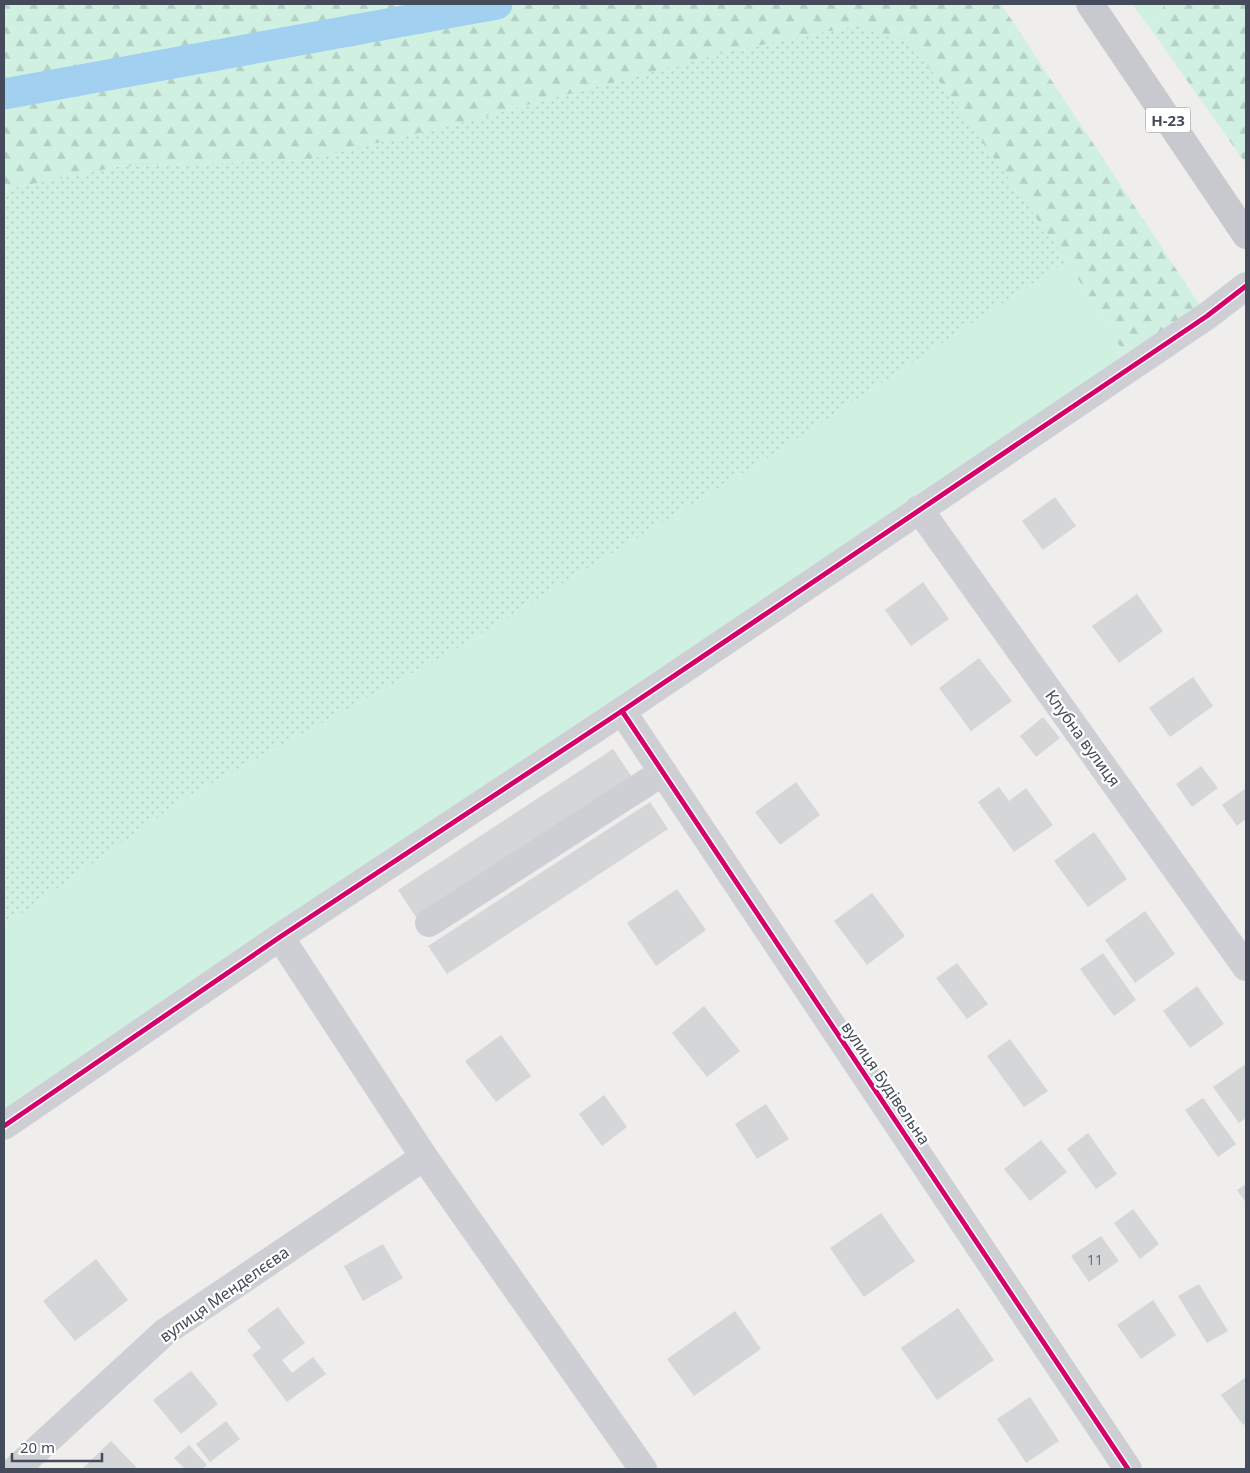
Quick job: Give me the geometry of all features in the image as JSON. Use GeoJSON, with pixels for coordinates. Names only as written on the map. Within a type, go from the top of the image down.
{"type":"FeatureCollection","features":[{"type":"Feature","properties":{"kind":"main road","name":"Н-23"},"geometry":{"type":"LineString","coordinates":[[1090,4],[1246,235]]}},
{"type":"Feature","properties":{"kind":"street"},"geometry":{"type":"LineString","coordinates":[[4,1126],[280,938],[622,711],[1200,321],[1246,286]]}},
{"type":"Feature","properties":{"kind":"street","name":"Клубна вулиця"},"geometry":{"type":"LineString","coordinates":[[919,509],[1246,967]]}},
{"type":"Feature","properties":{"kind":"street","name":"вулиця Будівельна"},"geometry":{"type":"LineString","coordinates":[[622,711],[1128,1469]]}},
{"type":"Feature","properties":{"kind":"street"},"geometry":{"type":"LineString","coordinates":[[429,924],[663,772]]}},
{"type":"Feature","properties":{"kind":"street"},"geometry":{"type":"LineString","coordinates":[[280,938],[424,1157],[643,1469]]}},
{"type":"Feature","properties":{"kind":"street","name":"вулиця Менделєєва"},"geometry":{"type":"LineString","coordinates":[[16,1469],[165,1332],[424,1157]]}},
{"type":"Feature","properties":{"kind":"green space"},"geometry":{"type":"Polygon","coordinates":[[[4,4],[1001,4],[1207,316],[1132,366],[1067,261],[855,26],[727,52],[449,126],[306,160],[117,167],[4,190],[4,4]]]}},
{"type":"Feature","properties":{"kind":"green space"},"geometry":{"type":"Polygon","coordinates":[[[1132,4],[1165,4],[1150,28],[1132,4]]]}},
{"type":"Feature","properties":{"kind":"green space"},"geometry":{"type":"Polygon","coordinates":[[[1165,4],[1246,4],[1246,164],[1150,28],[1165,4]]]}},
{"type":"Feature","properties":{"kind":"green space"},"geometry":{"type":"Polygon","coordinates":[[[855,26],[912,43],[1067,261],[769,457],[449,653],[185,798],[4,926],[4,190],[117,167],[306,160],[449,126],[727,52],[855,26]]]}},
{"type":"Feature","properties":{"kind":"green space"},"geometry":{"type":"Polygon","coordinates":[[[1067,261],[1132,366],[4,1126],[4,926],[185,798],[449,653],[769,457],[1067,261]]]}},
{"type":"Feature","properties":{"kind":"building"},"geometry":{"type":"Polygon","coordinates":[[[1055,497],[1076,526],[1043,550],[1022,521],[1055,497]]]}},
{"type":"Feature","properties":{"kind":"building"},"geometry":{"type":"Polygon","coordinates":[[[923,582],[949,619],[911,646],[885,610],[923,582]]]}},
{"type":"Feature","properties":{"kind":"building"},"geometry":{"type":"Polygon","coordinates":[[[1137,594],[1163,631],[1119,663],[1092,626],[1137,594]]]}},
{"type":"Feature","properties":{"kind":"building"},"geometry":{"type":"Polygon","coordinates":[[[979,658],[1012,701],[971,731],[939,688],[979,658]]]}},
{"type":"Feature","properties":{"kind":"building"},"geometry":{"type":"Polygon","coordinates":[[[1193,677],[1213,706],[1170,737],[1149,708],[1193,677]]]}},
{"type":"Feature","properties":{"kind":"building"},"geometry":{"type":"Polygon","coordinates":[[[1043,717],[1060,738],[1036,757],[1020,736],[1043,717]]]}},
{"type":"Feature","properties":{"kind":"building"},"geometry":{"type":"Polygon","coordinates":[[[613,749],[632,777],[416,917],[398,890],[613,749]]]}},
{"type":"Feature","properties":{"kind":"building"},"geometry":{"type":"Polygon","coordinates":[[[1201,766],[1218,788],[1192,807],[1176,784],[1201,766]]]}},
{"type":"Feature","properties":{"kind":"building"},"geometry":{"type":"Polygon","coordinates":[[[796,782],[820,815],[780,845],[755,812],[796,782]]]}},
{"type":"Feature","properties":{"kind":"building"},"geometry":{"type":"Polygon","coordinates":[[[999,787],[1009,801],[1026,788],[1053,825],[1014,852],[978,802],[999,787]]]}},
{"type":"Feature","properties":{"kind":"building"},"geometry":{"type":"Polygon","coordinates":[[[1246,788],[1246,819],[1237,826],[1222,805],[1246,788]]]}},
{"type":"Feature","properties":{"kind":"building"},"geometry":{"type":"Polygon","coordinates":[[[650,802],[668,829],[447,974],[428,946],[650,802]]]}},
{"type":"Feature","properties":{"kind":"building"},"geometry":{"type":"Polygon","coordinates":[[[1094,832],[1127,879],[1088,907],[1054,861],[1094,832]]]}},
{"type":"Feature","properties":{"kind":"building"},"geometry":{"type":"Polygon","coordinates":[[[677,889],[706,930],[656,966],[627,923],[677,889]]]}},
{"type":"Feature","properties":{"kind":"building"},"geometry":{"type":"Polygon","coordinates":[[[872,893],[905,936],[867,965],[834,921],[872,893]]]}},
{"type":"Feature","properties":{"kind":"building"},"geometry":{"type":"Polygon","coordinates":[[[1145,911],[1175,954],[1135,983],[1105,940],[1145,911]]]}},
{"type":"Feature","properties":{"kind":"building"},"geometry":{"type":"Polygon","coordinates":[[[1103,953],[1136,1000],[1114,1016],[1080,969],[1103,953]]]}},
{"type":"Feature","properties":{"kind":"building"},"geometry":{"type":"Polygon","coordinates":[[[957,963],[988,1004],[967,1019],[936,978],[957,963]]]}},
{"type":"Feature","properties":{"kind":"building"},"geometry":{"type":"Polygon","coordinates":[[[1197,986],[1224,1024],[1190,1048],[1163,1011],[1197,986]]]}},
{"type":"Feature","properties":{"kind":"building"},"geometry":{"type":"Polygon","coordinates":[[[704,1006],[740,1051],[707,1077],[672,1033],[704,1006]]]}},
{"type":"Feature","properties":{"kind":"building"},"geometry":{"type":"Polygon","coordinates":[[[501,1035],[531,1076],[496,1102],[465,1061],[501,1035]]]}},
{"type":"Feature","properties":{"kind":"building"},"geometry":{"type":"Polygon","coordinates":[[[1010,1039],[1048,1091],[1024,1107],[987,1056],[1010,1039]]]}},
{"type":"Feature","properties":{"kind":"building"},"geometry":{"type":"Polygon","coordinates":[[[1246,1064],[1246,1118],[1239,1123],[1213,1087],[1246,1064]]]}},
{"type":"Feature","properties":{"kind":"building"},"geometry":{"type":"Polygon","coordinates":[[[604,1095],[627,1127],[602,1146],[579,1114],[604,1095]]]}},
{"type":"Feature","properties":{"kind":"building"},"geometry":{"type":"Polygon","coordinates":[[[1203,1098],[1236,1144],[1218,1157],[1185,1110],[1203,1098]]]}},
{"type":"Feature","properties":{"kind":"building"},"geometry":{"type":"Polygon","coordinates":[[[766,1104],[789,1139],[757,1159],[735,1124],[766,1104]]]}},
{"type":"Feature","properties":{"kind":"building"},"geometry":{"type":"Polygon","coordinates":[[[1088,1133],[1117,1174],[1096,1189],[1067,1149],[1088,1133]]]}},
{"type":"Feature","properties":{"kind":"building"},"geometry":{"type":"Polygon","coordinates":[[[1041,1140],[1067,1172],[1030,1201],[1004,1169],[1041,1140]]]}},
{"type":"Feature","properties":{"kind":"building"},"geometry":{"type":"Polygon","coordinates":[[[1246,1184],[1246,1203],[1237,1190],[1246,1184]]]}},
{"type":"Feature","properties":{"kind":"building"},"geometry":{"type":"Polygon","coordinates":[[[1133,1209],[1159,1244],[1140,1259],[1114,1223],[1133,1209]]]}},
{"type":"Feature","properties":{"kind":"building"},"geometry":{"type":"Polygon","coordinates":[[[881,1213],[915,1261],[864,1297],[830,1248],[881,1213]]]}},
{"type":"Feature","properties":{"kind":"building"},"geometry":{"type":"Polygon","coordinates":[[[1101,1236],[1119,1261],[1089,1282],[1071,1256],[1101,1236]]]}},
{"type":"Feature","properties":{"kind":"building"},"geometry":{"type":"Polygon","coordinates":[[[383,1244],[403,1278],[363,1301],[344,1266],[383,1244]]]}},
{"type":"Feature","properties":{"kind":"building"},"geometry":{"type":"Polygon","coordinates":[[[96,1259],[128,1300],[75,1341],[43,1301],[96,1259]]]}},
{"type":"Feature","properties":{"kind":"building"},"geometry":{"type":"Polygon","coordinates":[[[1199,1284],[1228,1331],[1207,1343],[1178,1296],[1199,1284]]]}},
{"type":"Feature","properties":{"kind":"building"},"geometry":{"type":"Polygon","coordinates":[[[1153,1300],[1176,1335],[1141,1359],[1117,1325],[1153,1300]]]}},
{"type":"Feature","properties":{"kind":"building"},"geometry":{"type":"Polygon","coordinates":[[[278,1307],[305,1343],[282,1360],[292,1373],[313,1357],[326,1374],[287,1402],[252,1355],[261,1348],[247,1330],[278,1307]]]}},
{"type":"Feature","properties":{"kind":"building"},"geometry":{"type":"Polygon","coordinates":[[[958,1308],[994,1360],[937,1400],[901,1348],[958,1308]]]}},
{"type":"Feature","properties":{"kind":"building"},"geometry":{"type":"Polygon","coordinates":[[[735,1311],[761,1349],[694,1396],[667,1359],[735,1311]]]}},
{"type":"Feature","properties":{"kind":"building"},"geometry":{"type":"Polygon","coordinates":[[[191,1371],[218,1404],[181,1434],[153,1400],[191,1371]]]}},
{"type":"Feature","properties":{"kind":"building"},"geometry":{"type":"Polygon","coordinates":[[[1246,1377],[1246,1423],[1243,1425],[1221,1395],[1246,1377]]]}},
{"type":"Feature","properties":{"kind":"building"},"geometry":{"type":"Polygon","coordinates":[[[1030,1397],[1059,1441],[1026,1463],[997,1419],[1030,1397]]]}},
{"type":"Feature","properties":{"kind":"building"},"geometry":{"type":"Polygon","coordinates":[[[226,1421],[240,1439],[210,1462],[196,1444],[226,1421]]]}},
{"type":"Feature","properties":{"kind":"building"},"geometry":{"type":"Polygon","coordinates":[[[111,1441],[138,1469],[82,1469],[111,1441]]]}},
{"type":"Feature","properties":{"kind":"building"},"geometry":{"type":"Polygon","coordinates":[[[189,1445],[207,1465],[202,1469],[185,1469],[174,1458],[189,1445]]]}},
{"type":"Feature","properties":{"kind":"waterway"},"geometry":{"type":"LineString","coordinates":[[4,94],[497,4]]}},
{"type":"Feature","properties":{"kind":"cycle path"},"geometry":{"type":"LineString","coordinates":[[4,1126],[280,937],[622,711],[1207,316],[1246,286]]}},
{"type":"Feature","properties":{"kind":"cycle path"},"geometry":{"type":"LineString","coordinates":[[622,711],[1128,1469]]}}]}
